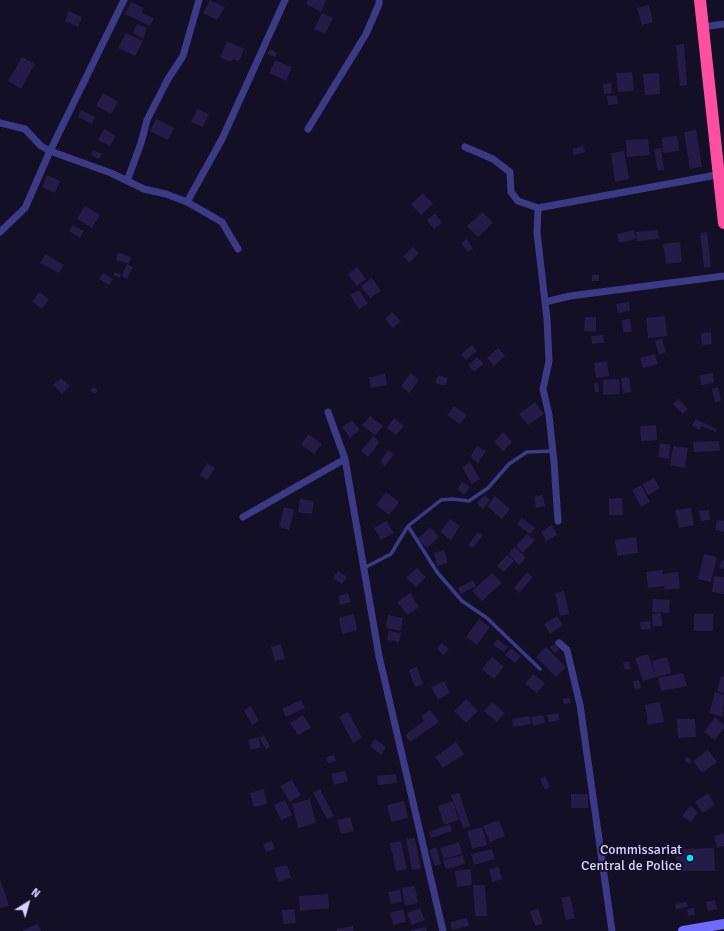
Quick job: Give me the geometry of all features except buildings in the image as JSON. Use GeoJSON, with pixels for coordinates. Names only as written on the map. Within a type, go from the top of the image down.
{"type":"FeatureCollection","features":[{"type":"Feature","properties":{"kind":"highway"},"geometry":{"type":"LineString","coordinates":[[700,0],[721,174],[724,223]]}},
{"type":"Feature","properties":{"kind":"main road"},"geometry":{"type":"LineString","coordinates":[[683,931],[724,924]]}},
{"type":"Feature","properties":{"kind":"street"},"geometry":{"type":"LineString","coordinates":[[0,232],[24,208],[50,151],[124,0]]}},
{"type":"Feature","properties":{"kind":"street"},"geometry":{"type":"LineString","coordinates":[[128,181],[147,120],[168,79],[183,56],[199,0]]}},
{"type":"Feature","properties":{"kind":"street"},"geometry":{"type":"LineString","coordinates":[[187,202],[222,139],[285,0]]}},
{"type":"Feature","properties":{"kind":"street"},"geometry":{"type":"LineString","coordinates":[[308,128],[366,34],[379,4],[379,0]]}},
{"type":"Feature","properties":{"kind":"street"},"geometry":{"type":"LineString","coordinates":[[703,27],[724,24]]}},
{"type":"Feature","properties":{"kind":"street"},"geometry":{"type":"LineString","coordinates":[[0,123],[25,129],[41,146],[50,151],[111,173],[144,189],[166,194],[187,202],[222,222],[238,249]]}},
{"type":"Feature","properties":{"kind":"street"},"geometry":{"type":"LineString","coordinates":[[465,147],[493,159],[510,172],[511,192],[518,202],[538,208],[721,174]]}},
{"type":"Feature","properties":{"kind":"street"},"geometry":{"type":"LineString","coordinates":[[538,208],[537,233],[547,319],[549,360],[543,389],[549,415],[558,521]]}},
{"type":"Feature","properties":{"kind":"street"},"geometry":{"type":"LineString","coordinates":[[545,302],[570,296],[724,276]]}},
{"type":"Feature","properties":{"kind":"street"},"geometry":{"type":"LineString","coordinates":[[328,412],[344,459],[379,656],[443,931]]}},
{"type":"Feature","properties":{"kind":"street"},"geometry":{"type":"LineString","coordinates":[[243,517],[344,459]]}},
{"type":"Feature","properties":{"kind":"street"},"geometry":{"type":"LineString","coordinates":[[559,643],[567,650],[580,705],[612,931]]}},
{"type":"Feature","properties":{"kind":"lane"},"geometry":{"type":"LineString","coordinates":[[364,568],[391,554],[408,526],[441,500],[452,499],[469,501],[488,488],[509,464],[527,452],[553,451]]}},
{"type":"Feature","properties":{"kind":"lane"},"geometry":{"type":"LineString","coordinates":[[408,526],[437,572],[462,601],[487,618],[540,669]]}},
{"type":"Feature","properties":{"kind":"place","name":"Commissariat Central de Police"},"geometry":{"type":"Point","coordinates":[690,858]}}]}
